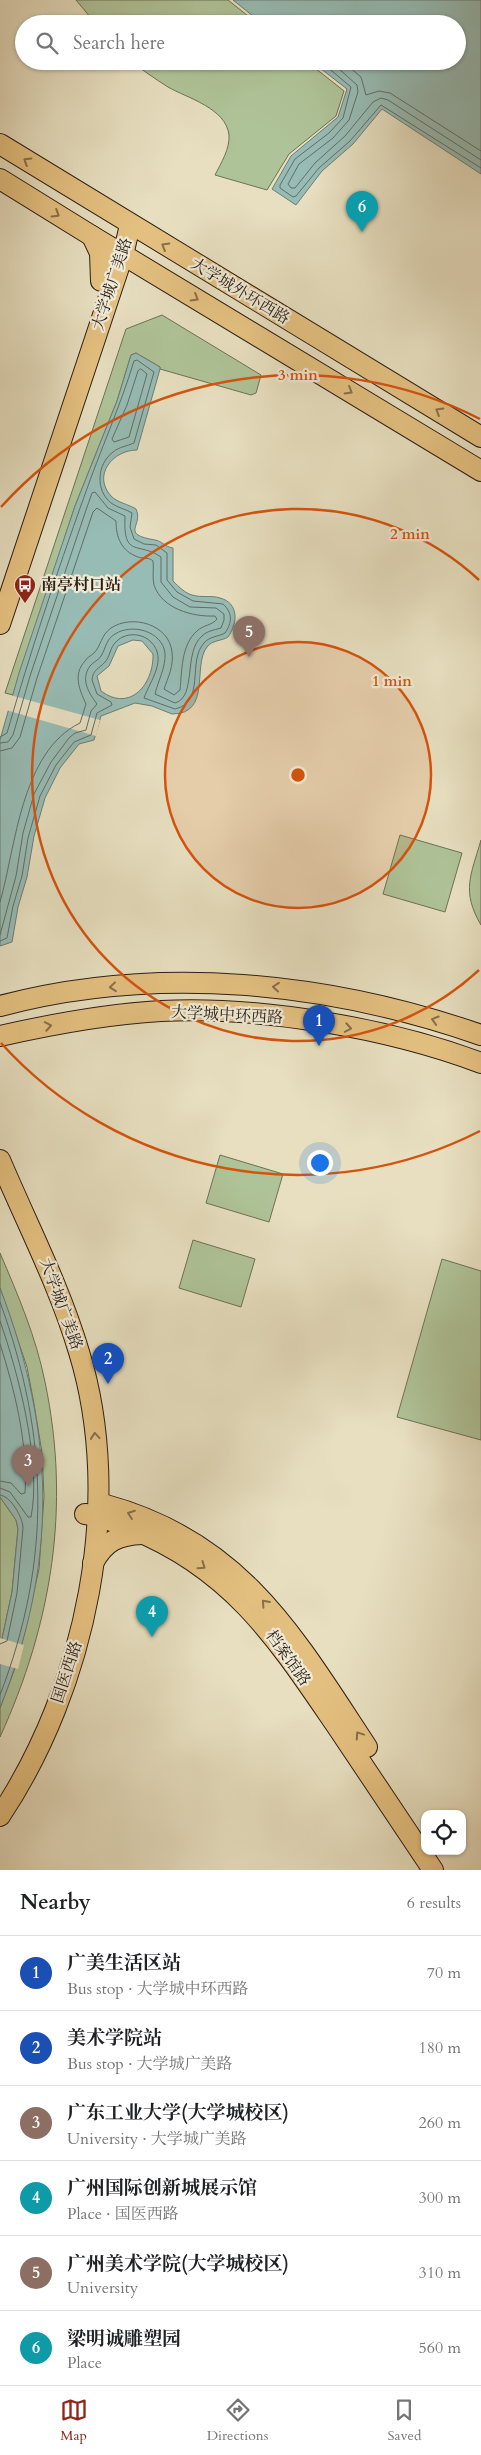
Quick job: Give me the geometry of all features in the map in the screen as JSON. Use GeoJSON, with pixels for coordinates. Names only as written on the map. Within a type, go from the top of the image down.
{"type":"FeatureCollection","features":[{"type":"Feature","properties":{"kind":"main road","name":"大学城外环西路"},"geometry":{"type":"LineString","coordinates":[[0,144],[107,211],[481,437]]}},
{"type":"Feature","properties":{"kind":"main road","name":"大学城外环西路"},"geometry":{"type":"LineString","coordinates":[[0,179],[481,471]]}},
{"type":"Feature","properties":{"kind":"main road"},"geometry":{"type":"LineString","coordinates":[[107,211],[113,219],[113,229],[106,236],[92,236],[100,253],[107,283],[129,272],[150,271]]}},
{"type":"Feature","properties":{"kind":"main road","name":"大学城广美路"},"geometry":{"type":"LineString","coordinates":[[0,586],[118,252],[130,225]]}},
{"type":"Feature","properties":{"kind":"main road","name":"大学城广美路"},"geometry":{"type":"LineString","coordinates":[[0,624],[107,283]]}},
{"type":"Feature","properties":{"kind":"main road","name":"大学城中环西路"},"geometry":{"type":"LineString","coordinates":[[0,1006],[65,992],[123,986],[178,984],[252,986],[314,992],[374,1004],[422,1016],[481,1035]]}},
{"type":"Feature","properties":{"kind":"main road","name":"大学城中环西路"},"geometry":{"type":"LineString","coordinates":[[0,1036],[105,1016],[163,1011],[230,1012],[290,1018],[400,1038],[481,1063]]}},
{"type":"Feature","properties":{"kind":"main road","name":"大学城广美路"},"geometry":{"type":"LineString","coordinates":[[0,1160],[52,1275],[80,1353],[94,1427],[90,1509]]}},
{"type":"Feature","properties":{"kind":"main road","name":"大学城广美路"},"geometry":{"type":"LineString","coordinates":[[0,1192],[43,1284],[68,1361],[80,1429],[90,1509]]}},
{"type":"Feature","properties":{"kind":"main road","name":"档案馆路"},"geometry":{"type":"LineString","coordinates":[[90,1509],[183,1554],[203,1567],[234,1592],[264,1625],[297,1668],[433,1870]]}},
{"type":"Feature","properties":{"kind":"main road","name":"档案馆路"},"geometry":{"type":"LineString","coordinates":[[90,1509],[138,1516],[171,1531],[214,1558],[249,1585],[295,1640],[421,1828]]}},
{"type":"Feature","properties":{"kind":"main road","name":"国医西路"},"geometry":{"type":"LineString","coordinates":[[0,1816],[31,1765],[61,1696],[82,1628],[91,1569],[90,1509]]}},
{"type":"Feature","properties":{"kind":"main road","name":"国医西路"},"geometry":{"type":"LineString","coordinates":[[0,1796],[34,1731],[59,1661],[72,1615],[90,1509]]}},
{"type":"Feature","properties":{"kind":"main road"},"geometry":{"type":"LineString","coordinates":[[91,1569],[100,1551],[112,1540],[127,1535],[144,1534]]}},
{"type":"Feature","properties":{"kind":"main road"},"geometry":{"type":"LineString","coordinates":[[439,1855],[448,1870]]}},
{"type":"Feature","properties":{"kind":"green space"},"geometry":{"type":"Polygon","coordinates":[[[76,0],[228,0],[247,15],[88,15],[76,0]]]}},
{"type":"Feature","properties":{"kind":"green space"},"geometry":{"type":"Polygon","coordinates":[[[143,70],[317,70],[344,91],[336,116],[289,154],[267,190],[215,175],[225,156],[228,145],[229,135],[226,126],[221,118],[205,105],[168,87],[143,70]]]}},
{"type":"Feature","properties":{"kind":"green space"},"geometry":{"type":"Polygon","coordinates":[[[162,315],[261,375],[256,393],[251,395],[160,369],[160,367],[136,353],[131,355],[117,401],[75,506],[13,695],[5,693],[126,329],[162,315]]]}},
{"type":"Feature","properties":{"kind":"green space"},"geometry":{"type":"Polygon","coordinates":[[[400,835],[462,853],[445,912],[383,894],[400,835]]]}},
{"type":"Feature","properties":{"kind":"green space"},"geometry":{"type":"Polygon","coordinates":[[[481,840],[481,925],[471,902],[470,883],[471,873],[481,840]]]}},
{"type":"Feature","properties":{"kind":"green space"},"geometry":{"type":"Polygon","coordinates":[[[220,1155],[283,1174],[269,1222],[206,1203],[220,1155]]]}},
{"type":"Feature","properties":{"kind":"green space"},"geometry":{"type":"Polygon","coordinates":[[[193,1240],[255,1259],[241,1307],[179,1288],[193,1240]]]}},
{"type":"Feature","properties":{"kind":"green space"},"geometry":{"type":"Polygon","coordinates":[[[0,1253],[26,1316],[45,1382],[53,1428],[56,1519],[52,1563],[33,1651],[0,1737],[0,1708],[18,1660],[39,1569],[44,1496],[42,1453],[34,1404],[27,1367],[0,1288],[0,1253]]]}},
{"type":"Feature","properties":{"kind":"green space"},"geometry":{"type":"Polygon","coordinates":[[[442,1259],[481,1271],[481,1440],[397,1417],[442,1259]]]}},
{"type":"Feature","properties":{"kind":"green space"},"geometry":{"type":"Polygon","coordinates":[[[0,1497],[16,1520],[18,1529],[12,1592],[0,1648],[0,1497]]]}},
{"type":"Feature","properties":{"kind":"water"},"geometry":{"type":"Polygon","coordinates":[[[233,0],[481,0],[481,174],[382,109],[353,144],[322,171],[296,205],[272,189],[291,156],[338,117],[347,89],[323,70],[466,70],[466,15],[252,15],[233,0]]]}},
{"type":"Feature","properties":{"kind":"water"},"geometry":{"type":"Polygon","coordinates":[[[136,353],[160,367],[160,369],[137,450],[120,454],[108,465],[104,480],[106,488],[111,496],[136,509],[138,515],[135,532],[138,535],[173,548],[173,581],[189,594],[217,597],[231,604],[235,614],[234,626],[228,637],[207,647],[201,665],[197,698],[192,706],[184,712],[172,714],[152,706],[135,703],[101,716],[94,740],[79,744],[60,768],[45,798],[34,836],[12,942],[0,946],[0,740],[19,673],[75,506],[117,401],[131,355],[136,353]],[[133,640],[118,646],[109,666],[97,676],[101,691],[112,697],[122,699],[131,697],[139,692],[150,675],[153,654],[142,641],[133,640]]]}},
{"type":"Feature","properties":{"kind":"water"},"geometry":{"type":"Polygon","coordinates":[[[0,1288],[18,1342],[32,1395],[40,1447],[43,1498],[40,1549],[32,1601],[19,1654],[0,1708],[0,1648],[12,1592],[18,1529],[16,1520],[0,1497],[0,1288]]]}},
{"type":"Feature","properties":{"kind":"pier"},"geometry":{"type":"Polygon","coordinates":[[[10,695],[100,720],[96,736],[6,710],[10,695]]]}},
{"type":"Feature","properties":{"kind":"pier"},"geometry":{"type":"Polygon","coordinates":[[[0,1638],[24,1645],[18,1669],[0,1664],[0,1638]]]}},
{"type":"Feature","properties":{"kind":"place","name":"梁明诚雕塑园"},"geometry":{"type":"Point","coordinates":[362,232]}},
{"type":"Feature","properties":{"kind":"place","name":"南亭村口站"},"geometry":{"type":"Point","coordinates":[25,604]}},
{"type":"Feature","properties":{"kind":"place","name":"广州美术学院(大学城校区)"},"geometry":{"type":"Point","coordinates":[249,657]}},
{"type":"Feature","properties":{"kind":"place","name":"广美生活区站"},"geometry":{"type":"Point","coordinates":[319,1046]}},
{"type":"Feature","properties":{"kind":"place","name":"美术学院站"},"geometry":{"type":"Point","coordinates":[108,1384]}},
{"type":"Feature","properties":{"kind":"place","name":"广东工业大学(大学城校区)"},"geometry":{"type":"Point","coordinates":[28,1486]}},
{"type":"Feature","properties":{"kind":"place","name":"广州国际创新城展示馆"},"geometry":{"type":"Point","coordinates":[152,1637]}}]}
